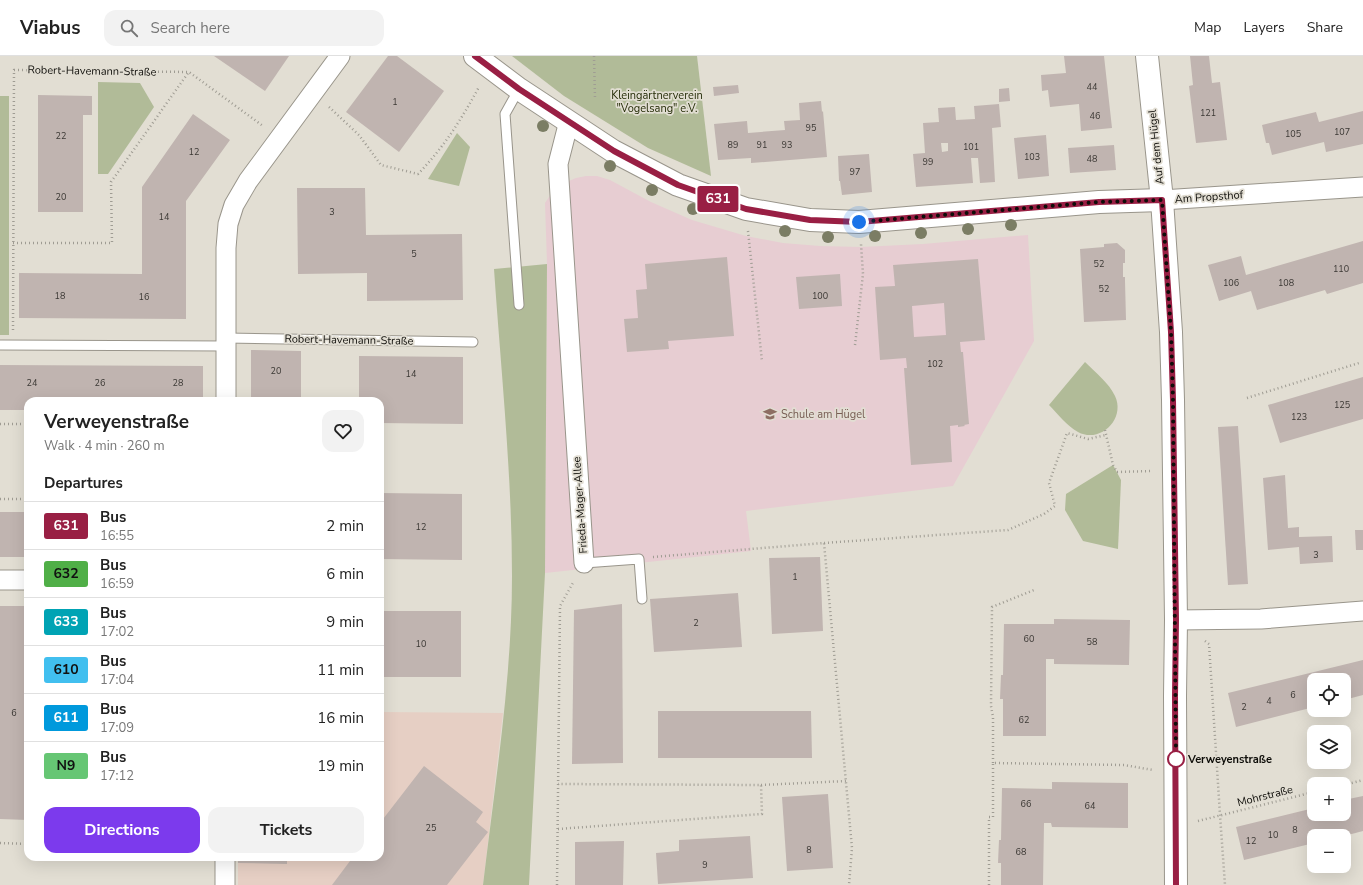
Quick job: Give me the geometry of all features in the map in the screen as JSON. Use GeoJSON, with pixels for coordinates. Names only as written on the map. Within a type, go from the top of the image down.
{"type":"FeatureCollection","features":[{"type":"Feature","properties":{"kind":"street"},"geometry":{"type":"LineString","coordinates":[[226,397],[226,248],[228,224],[234,204],[248,181],[340,56]]}},
{"type":"Feature","properties":{"kind":"street","name":"Auf dem Hügel"},"geometry":{"type":"LineString","coordinates":[[1147,56],[1162,200],[1171,332],[1176,620],[1176,885]]}},
{"type":"Feature","properties":{"kind":"street","name":"Am Propsthof"},"geometry":{"type":"LineString","coordinates":[[483,62],[519,89],[614,151],[678,185],[746,209],[810,220],[859,222],[1099,202],[1162,200],[1363,187]]}},
{"type":"Feature","properties":{"kind":"street","name":"Frieda-Mager-Allee"},"geometry":{"type":"LineString","coordinates":[[569,121],[558,164],[584,563]]}},
{"type":"Feature","properties":{"kind":"street"},"geometry":{"type":"LineString","coordinates":[[0,580],[24,580]]}},
{"type":"Feature","properties":{"kind":"street"},"geometry":{"type":"LineString","coordinates":[[1176,620],[1261,618],[1363,612]]}},
{"type":"Feature","properties":{"kind":"street"},"geometry":{"type":"LineString","coordinates":[[225,861],[225,885]]}},
{"type":"Feature","properties":{"kind":"lane"},"geometry":{"type":"LineString","coordinates":[[519,89],[505,114],[519,305]]}},
{"type":"Feature","properties":{"kind":"lane","name":"Robert-Havemann-Straße"},"geometry":{"type":"LineString","coordinates":[[0,345],[226,342],[473,342]]}},
{"type":"Feature","properties":{"kind":"lane"},"geometry":{"type":"LineString","coordinates":[[584,563],[639,558],[642,599]]}},
{"type":"Feature","properties":{"kind":"path"},"geometry":{"type":"LineString","coordinates":[[594,56],[595,98]]}},
{"type":"Feature","properties":{"kind":"path"},"geometry":{"type":"LineString","coordinates":[[314,93],[359,135],[381,165],[418,174],[433,158],[460,120],[483,62]]}},
{"type":"Feature","properties":{"kind":"path","name":"Robert-Havemann-Straße"},"geometry":{"type":"LineString","coordinates":[[13,345],[14,70],[188,72]]}},
{"type":"Feature","properties":{"kind":"path"},"geometry":{"type":"LineString","coordinates":[[13,243],[112,243],[111,182],[188,72],[280,138]]}},
{"type":"Feature","properties":{"kind":"path"},"geometry":{"type":"LineString","coordinates":[[746,209],[762,361]]}},
{"type":"Feature","properties":{"kind":"path"},"geometry":{"type":"LineString","coordinates":[[855,345],[863,274],[861,247]]}},
{"type":"Feature","properties":{"kind":"path"},"geometry":{"type":"LineString","coordinates":[[1247,398],[1359,363]]}},
{"type":"Feature","properties":{"kind":"path"},"geometry":{"type":"LineString","coordinates":[[0,424],[24,424]]}},
{"type":"Feature","properties":{"kind":"path"},"geometry":{"type":"LineString","coordinates":[[1105,430],[1113,465],[1117,472],[1174,470]]}},
{"type":"Feature","properties":{"kind":"path"},"geometry":{"type":"LineString","coordinates":[[639,558],[1008,530],[1044,514],[1055,506],[1049,483],[1067,433],[1088,439],[1106,435]]}},
{"type":"Feature","properties":{"kind":"path"},"geometry":{"type":"LineString","coordinates":[[0,499],[24,499]]}},
{"type":"Feature","properties":{"kind":"path"},"geometry":{"type":"LineString","coordinates":[[824,543],[852,848],[849,885]]}},
{"type":"Feature","properties":{"kind":"path","name":"Frieda-Mager-Allee"},"geometry":{"type":"LineString","coordinates":[[558,885],[560,606],[584,563]]}},
{"type":"Feature","properties":{"kind":"path"},"geometry":{"type":"LineString","coordinates":[[990,885],[989,817],[993,817],[993,717],[991,706],[992,607],[1034,590]]}},
{"type":"Feature","properties":{"kind":"path"},"geometry":{"type":"LineString","coordinates":[[1204,640],[1209,644],[1225,885]]}},
{"type":"Feature","properties":{"kind":"path"},"geometry":{"type":"LineString","coordinates":[[993,764],[1124,765],[1175,774]]}},
{"type":"Feature","properties":{"kind":"path"},"geometry":{"type":"LineString","coordinates":[[1351,783],[1363,780]]}},
{"type":"Feature","properties":{"kind":"path"},"geometry":{"type":"LineString","coordinates":[[558,784],[761,785],[846,781]]}},
{"type":"Feature","properties":{"kind":"path"},"geometry":{"type":"LineString","coordinates":[[558,829],[762,814],[761,785]]}},
{"type":"Feature","properties":{"kind":"path","name":"Mohrstraße"},"geometry":{"type":"LineString","coordinates":[[1203,820],[1307,794]]}},
{"type":"Feature","properties":{"kind":"path"},"geometry":{"type":"LineString","coordinates":[[0,843],[24,844]]}},
{"type":"Feature","properties":{"kind":"shaded area","name":"Schule am Hügel"},"geometry":{"type":"Polygon","coordinates":[[[586,176],[597,176],[610,180],[651,202],[692,220],[746,236],[783,243],[861,247],[923,244],[1028,235],[1034,341],[953,486],[746,511],[751,551],[545,573],[547,264],[545,203],[553,191],[564,183],[586,176]]]}},
{"type":"Feature","properties":{"kind":"shaded area"},"geometry":{"type":"Polygon","coordinates":[[[384,712],[503,713],[483,885],[238,885],[238,861],[384,861],[384,712]]]}},
{"type":"Feature","properties":{"kind":"green space","name":"Kleingärtnerverein \"Vogelsang\" e.V."},"geometry":{"type":"Polygon","coordinates":[[[512,56],[697,56],[711,176],[648,148],[564,96],[512,56]]]}},
{"type":"Feature","properties":{"kind":"green space"},"geometry":{"type":"Polygon","coordinates":[[[98,82],[140,83],[154,107],[108,174],[98,174],[98,82]]]}},
{"type":"Feature","properties":{"kind":"green space"},"geometry":{"type":"Polygon","coordinates":[[[0,96],[9,96],[9,335],[0,335],[0,96]]]}},
{"type":"Feature","properties":{"kind":"green space"},"geometry":{"type":"Polygon","coordinates":[[[457,133],[470,147],[459,186],[428,179],[457,133]]]}},
{"type":"Feature","properties":{"kind":"green space"},"geometry":{"type":"Polygon","coordinates":[[[547,264],[545,573],[529,885],[483,885],[506,692],[512,576],[512,538],[506,422],[494,269],[547,264]]]}},
{"type":"Feature","properties":{"kind":"green space"},"geometry":{"type":"Polygon","coordinates":[[[1085,362],[1102,378],[1112,391],[1117,405],[1117,413],[1114,421],[1109,427],[1095,435],[1086,435],[1078,432],[1066,423],[1049,405],[1085,362]]]}},
{"type":"Feature","properties":{"kind":"green space"},"geometry":{"type":"Polygon","coordinates":[[[1113,465],[1121,480],[1118,549],[1083,541],[1065,510],[1066,494],[1113,465]]]}},
{"type":"Feature","properties":{"kind":"building"},"geometry":{"type":"Polygon","coordinates":[[[214,56],[289,56],[265,91],[214,56]]]}},
{"type":"Feature","properties":{"kind":"building"},"geometry":{"type":"Polygon","coordinates":[[[388,56],[397,56],[444,91],[399,152],[346,112],[388,56]]]}},
{"type":"Feature","properties":{"kind":"building"},"geometry":{"type":"Polygon","coordinates":[[[1064,56],[1104,56],[1112,128],[1081,131],[1079,104],[1050,107],[1048,90],[1042,91],[1041,75],[1066,73],[1064,56]]]}},
{"type":"Feature","properties":{"kind":"building"},"geometry":{"type":"Polygon","coordinates":[[[1190,56],[1209,56],[1212,83],[1220,82],[1227,140],[1196,143],[1189,86],[1193,85],[1190,56]]]}},
{"type":"Feature","properties":{"kind":"building"},"geometry":{"type":"Polygon","coordinates":[[[738,85],[739,93],[714,96],[713,87],[738,85]]]}},
{"type":"Feature","properties":{"kind":"building"},"geometry":{"type":"Polygon","coordinates":[[[1009,88],[1010,101],[999,102],[999,89],[1009,88]]]}},
{"type":"Feature","properties":{"kind":"building"},"geometry":{"type":"Polygon","coordinates":[[[38,95],[92,96],[92,115],[83,115],[83,212],[38,212],[38,95]]]}},
{"type":"Feature","properties":{"kind":"building"},"geometry":{"type":"Polygon","coordinates":[[[821,101],[827,157],[751,163],[751,158],[718,160],[714,124],[747,121],[748,133],[785,130],[784,121],[800,120],[799,103],[821,101]]]}},
{"type":"Feature","properties":{"kind":"building"},"geometry":{"type":"Polygon","coordinates":[[[999,104],[1001,127],[992,128],[995,182],[980,183],[978,158],[971,158],[973,183],[916,187],[913,154],[925,153],[923,123],[939,122],[938,108],[955,107],[956,120],[975,119],[974,106],[999,104]],[[941,143],[942,152],[948,151],[948,143],[941,143]]]}},
{"type":"Feature","properties":{"kind":"building"},"geometry":{"type":"Polygon","coordinates":[[[1363,111],[1363,144],[1326,152],[1324,142],[1272,155],[1269,143],[1266,143],[1262,125],[1316,112],[1319,122],[1363,111]]]}},
{"type":"Feature","properties":{"kind":"building"},"geometry":{"type":"Polygon","coordinates":[[[193,114],[230,140],[186,201],[186,319],[19,318],[19,273],[142,274],[142,187],[193,114]]]}},
{"type":"Feature","properties":{"kind":"building"},"geometry":{"type":"Polygon","coordinates":[[[1046,135],[1049,176],[1018,179],[1014,138],[1046,135]]]}},
{"type":"Feature","properties":{"kind":"building"},"geometry":{"type":"Polygon","coordinates":[[[1114,145],[1116,170],[1070,173],[1068,148],[1114,145]]]}},
{"type":"Feature","properties":{"kind":"building"},"geometry":{"type":"Polygon","coordinates":[[[869,154],[872,192],[842,195],[839,181],[838,156],[869,154]]]}},
{"type":"Feature","properties":{"kind":"building"},"geometry":{"type":"Polygon","coordinates":[[[297,188],[365,188],[366,235],[462,234],[463,300],[367,301],[367,273],[298,274],[297,188]]]}},
{"type":"Feature","properties":{"kind":"building"},"geometry":{"type":"Polygon","coordinates":[[[1363,241],[1363,283],[1327,294],[1325,290],[1257,310],[1251,291],[1219,301],[1208,265],[1241,256],[1246,275],[1363,241]]]}},
{"type":"Feature","properties":{"kind":"building"},"geometry":{"type":"Polygon","coordinates":[[[1117,243],[1125,250],[1123,277],[1125,277],[1126,320],[1084,322],[1080,249],[1104,247],[1104,244],[1117,243]]]}},
{"type":"Feature","properties":{"kind":"building"},"geometry":{"type":"Polygon","coordinates":[[[727,257],[734,336],[668,341],[669,349],[627,352],[624,319],[638,318],[636,290],[647,289],[645,264],[727,257]]]}},
{"type":"Feature","properties":{"kind":"building"},"geometry":{"type":"Polygon","coordinates":[[[978,259],[985,340],[960,342],[961,352],[963,352],[969,424],[958,427],[958,425],[950,426],[952,462],[911,465],[904,368],[907,368],[906,358],[880,360],[875,287],[895,286],[893,265],[978,259]],[[944,303],[912,306],[914,337],[946,335],[944,303]]]}},
{"type":"Feature","properties":{"kind":"building"},"geometry":{"type":"Polygon","coordinates":[[[840,274],[842,306],[799,309],[796,277],[840,274]]]}},
{"type":"Feature","properties":{"kind":"building"},"geometry":{"type":"Polygon","coordinates":[[[251,350],[301,351],[301,397],[251,397],[251,350]]]}},
{"type":"Feature","properties":{"kind":"building"},"geometry":{"type":"Polygon","coordinates":[[[359,356],[463,357],[463,424],[384,423],[384,397],[359,397],[359,356]]]}},
{"type":"Feature","properties":{"kind":"building"},"geometry":{"type":"Polygon","coordinates":[[[0,365],[203,366],[203,397],[24,397],[24,410],[0,410],[0,365]]]}},
{"type":"Feature","properties":{"kind":"building"},"geometry":{"type":"Polygon","coordinates":[[[1363,377],[1363,419],[1280,443],[1268,405],[1363,377]]]}},
{"type":"Feature","properties":{"kind":"building"},"geometry":{"type":"Polygon","coordinates":[[[1238,426],[1248,584],[1228,585],[1218,427],[1238,426]]]}},
{"type":"Feature","properties":{"kind":"building"},"geometry":{"type":"Polygon","coordinates":[[[1285,475],[1288,528],[1299,527],[1299,537],[1332,536],[1333,562],[1300,564],[1299,547],[1268,550],[1263,478],[1285,475]]]}},
{"type":"Feature","properties":{"kind":"building"},"geometry":{"type":"Polygon","coordinates":[[[384,493],[462,494],[462,560],[384,559],[384,493]]]}},
{"type":"Feature","properties":{"kind":"building"},"geometry":{"type":"Polygon","coordinates":[[[0,512],[24,512],[24,557],[0,557],[0,512]]]}},
{"type":"Feature","properties":{"kind":"building"},"geometry":{"type":"Polygon","coordinates":[[[1355,530],[1363,530],[1363,550],[1356,550],[1355,530]]]}},
{"type":"Feature","properties":{"kind":"building"},"geometry":{"type":"Polygon","coordinates":[[[820,557],[823,631],[772,634],[769,558],[820,557]]]}},
{"type":"Feature","properties":{"kind":"building"},"geometry":{"type":"Polygon","coordinates":[[[738,593],[742,647],[654,652],[650,599],[738,593]]]}},
{"type":"Feature","properties":{"kind":"building"},"geometry":{"type":"Polygon","coordinates":[[[622,604],[623,763],[572,764],[574,610],[622,604]]]}},
{"type":"Feature","properties":{"kind":"building"},"geometry":{"type":"Polygon","coordinates":[[[0,606],[24,606],[24,820],[0,819],[0,606]]]}},
{"type":"Feature","properties":{"kind":"building"},"geometry":{"type":"Polygon","coordinates":[[[384,611],[461,611],[461,677],[384,677],[384,611]]]}},
{"type":"Feature","properties":{"kind":"building"},"geometry":{"type":"Polygon","coordinates":[[[1054,619],[1130,620],[1129,665],[1054,664],[1054,659],[1046,659],[1046,736],[1003,736],[1003,699],[1000,699],[1001,675],[1003,675],[1004,624],[1054,624],[1054,619]]]}},
{"type":"Feature","properties":{"kind":"building"},"geometry":{"type":"Polygon","coordinates":[[[1363,660],[1363,695],[1351,698],[1351,673],[1310,673],[1363,660]]]}},
{"type":"Feature","properties":{"kind":"building"},"geometry":{"type":"Polygon","coordinates":[[[1307,674],[1307,709],[1236,727],[1228,693],[1307,674]]]}},
{"type":"Feature","properties":{"kind":"building"},"geometry":{"type":"Polygon","coordinates":[[[658,711],[811,711],[812,758],[658,758],[658,711]]]}},
{"type":"Feature","properties":{"kind":"building"},"geometry":{"type":"Polygon","coordinates":[[[424,766],[483,812],[476,822],[488,832],[447,885],[332,885],[350,861],[384,861],[384,818],[424,766]]]}},
{"type":"Feature","properties":{"kind":"building"},"geometry":{"type":"Polygon","coordinates":[[[1052,782],[1128,783],[1128,828],[1052,827],[1051,823],[1044,823],[1043,885],[1001,885],[1001,863],[998,863],[999,840],[1001,840],[1002,788],[1052,789],[1052,782]]]}},
{"type":"Feature","properties":{"kind":"building"},"geometry":{"type":"Polygon","coordinates":[[[828,794],[833,868],[787,871],[782,797],[828,794]]]}},
{"type":"Feature","properties":{"kind":"building"},"geometry":{"type":"Polygon","coordinates":[[[1363,796],[1363,831],[1351,834],[1351,829],[1307,829],[1307,845],[1244,860],[1236,827],[1307,810],[1307,821],[1351,821],[1351,799],[1363,796]]]}},
{"type":"Feature","properties":{"kind":"building"},"geometry":{"type":"Polygon","coordinates":[[[750,836],[753,878],[658,884],[656,853],[679,851],[679,840],[750,836]]]}},
{"type":"Feature","properties":{"kind":"building"},"geometry":{"type":"Polygon","coordinates":[[[624,841],[623,885],[575,885],[575,842],[624,841]]]}},
{"type":"Feature","properties":{"kind":"building"},"geometry":{"type":"Polygon","coordinates":[[[238,861],[287,861],[287,864],[238,863],[238,861]]]}},
{"type":"Feature","properties":{"kind":"bus line","name":"631"},"geometry":{"type":"LineString","coordinates":[[475,56],[519,89],[614,151],[678,185],[746,209],[810,220],[859,222],[1099,202],[1162,200],[1171,332],[1173,400],[1176,620],[1176,885]]}},
{"type":"Feature","properties":{"kind":"place","name":"Schule am Hügel"},"geometry":{"type":"Point","coordinates":[770,414]}},
{"type":"Feature","properties":{"kind":"place","name":"Verweyenstraße"},"geometry":{"type":"Point","coordinates":[1176,759]}},
{"type":"Feature","properties":{"kind":"route"},"geometry":{"type":"LineString","coordinates":[[859,222],[1099,202],[1162,200],[1171,332],[1173,400],[1176,759]]}}]}
